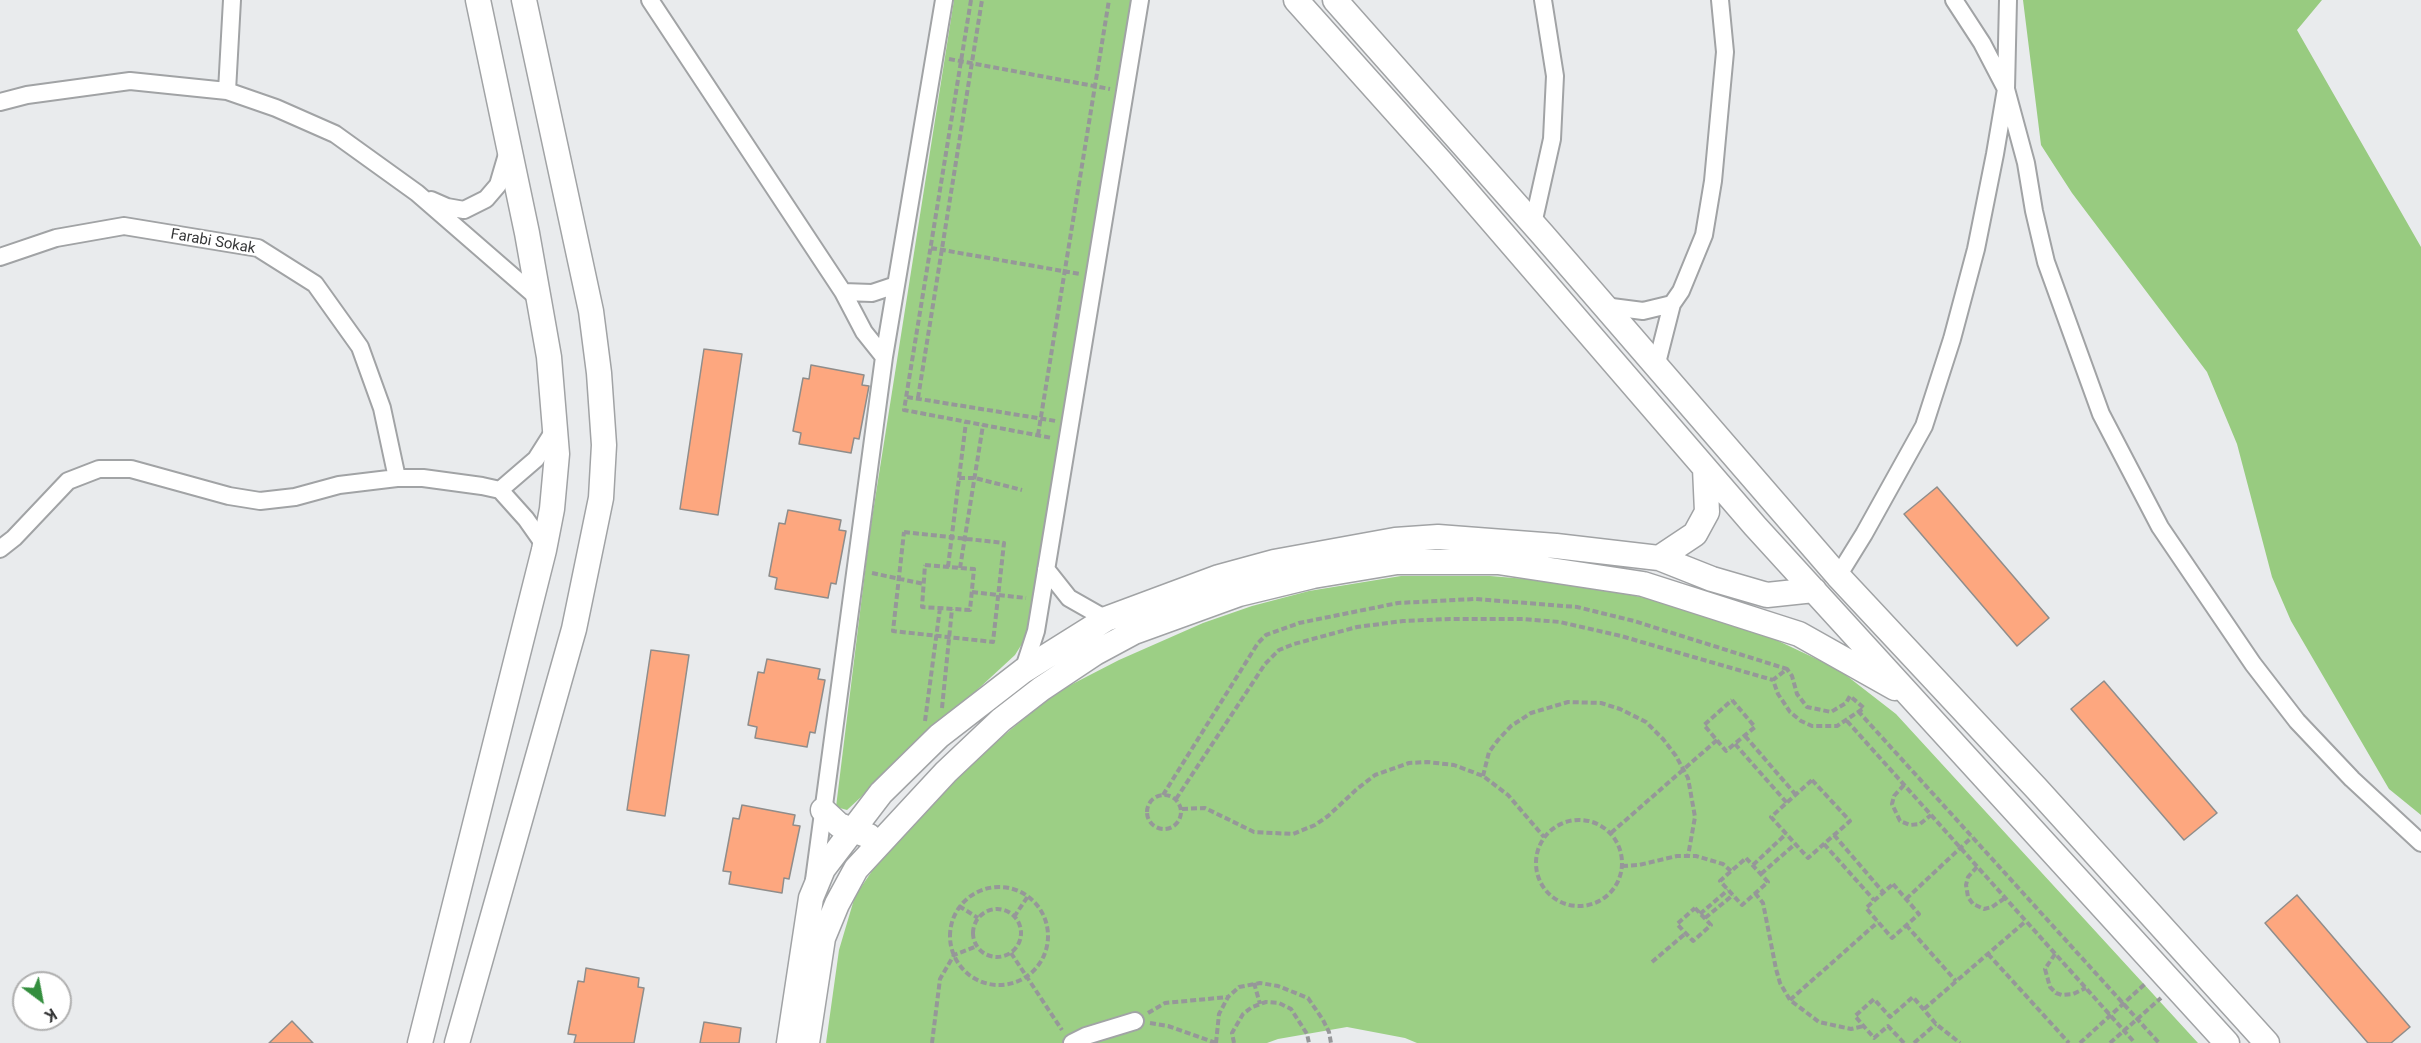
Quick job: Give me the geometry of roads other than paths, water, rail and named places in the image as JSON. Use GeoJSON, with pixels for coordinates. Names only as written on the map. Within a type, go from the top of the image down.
{"type":"FeatureCollection","features":[{"type":"Feature","properties":{"kind":"street"},"geometry":{"type":"LineString","coordinates":[[227,91],[232,0]]}},
{"type":"Feature","properties":{"kind":"street"},"geometry":{"type":"LineString","coordinates":[[420,1043],[545,546],[552,508],[557,454],[549,357],[539,299],[478,0]]}},
{"type":"Feature","properties":{"kind":"street"},"geometry":{"type":"LineString","coordinates":[[457,1043],[574,629],[601,498],[604,445],[599,374],[591,310],[524,0]]}},
{"type":"Feature","properties":{"kind":"street"},"geometry":{"type":"LineString","coordinates":[[650,0],[843,292],[864,332],[884,357]]}},
{"type":"Feature","properties":{"kind":"street"},"geometry":{"type":"LineString","coordinates":[[789,1043],[811,898],[884,357],[944,0]]}},
{"type":"Feature","properties":{"kind":"street"},"geometry":{"type":"LineString","coordinates":[[1023,672],[1036,631],[1140,0]]}},
{"type":"Feature","properties":{"kind":"street"},"geometry":{"type":"LineString","coordinates":[[1296,0],[1441,162],[1814,590],[2227,1043]]}},
{"type":"Feature","properties":{"kind":"street"},"geometry":{"type":"LineString","coordinates":[[1335,0],[1838,576],[2037,789],[2267,1043]]}},
{"type":"Feature","properties":{"kind":"street"},"geometry":{"type":"LineString","coordinates":[[1533,224],[1552,139],[1555,76],[1544,0]]}},
{"type":"Feature","properties":{"kind":"street"},"geometry":{"type":"LineString","coordinates":[[1656,367],[1672,304],[1681,291],[1704,235],[1713,181],[1725,52],[1720,0]]}},
{"type":"Feature","properties":{"kind":"street"},"geometry":{"type":"LineString","coordinates":[[1956,0],[1973,0]]}},
{"type":"Feature","properties":{"kind":"street"},"geometry":{"type":"LineString","coordinates":[[1956,0],[2006,89],[2026,163],[2046,262],[2101,414],[2160,527],[2253,664],[2297,721],[2352,779],[2421,843]]}},
{"type":"Feature","properties":{"kind":"street"},"geometry":{"type":"LineString","coordinates":[[1838,576],[1924,426],[1952,339],[1976,249],[2006,89],[2008,0]]}},
{"type":"Feature","properties":{"kind":"street"},"geometry":{"type":"LineString","coordinates":[[0,102],[27,95],[130,81],[227,91],[276,108],[335,134],[417,193],[539,299]]}},
{"type":"Feature","properties":{"kind":"street"},"geometry":{"type":"LineString","coordinates":[[417,193],[447,207],[464,210],[486,199],[498,185],[508,150]]}},
{"type":"Feature","properties":{"kind":"street","name":"Farabi Sokak"},"geometry":{"type":"LineString","coordinates":[[0,257],[56,238],[124,226],[258,248],[315,284],[360,347],[382,408],[397,478]]}},
{"type":"Feature","properties":{"kind":"street"},"geometry":{"type":"LineString","coordinates":[[843,292],[872,292],[896,285]]}},
{"type":"Feature","properties":{"kind":"street"},"geometry":{"type":"LineString","coordinates":[[1604,306],[1643,311],[1672,304]]}},
{"type":"Feature","properties":{"kind":"street"},"geometry":{"type":"LineString","coordinates":[[500,490],[536,459],[555,429]]}},
{"type":"Feature","properties":{"kind":"street"},"geometry":{"type":"LineString","coordinates":[[1659,558],[1695,534],[1707,512],[1706,468]]}},
{"type":"Feature","properties":{"kind":"street"},"geometry":{"type":"LineString","coordinates":[[0,549],[68,481],[99,469],[131,469],[229,496],[260,501],[295,497],[339,485],[397,478],[423,478],[500,490],[545,546]]}},
{"type":"Feature","properties":{"kind":"street"},"geometry":{"type":"LineString","coordinates":[[811,898],[823,869],[881,793],[939,736],[1023,672],[1106,619],[1219,577],[1334,549],[1395,540],[1438,537],[1490,540],[1659,558],[1712,579],[1767,595],[1814,590]]}},
{"type":"Feature","properties":{"kind":"street"},"geometry":{"type":"LineString","coordinates":[[807,1043],[824,938],[837,904],[856,869],[946,772],[1001,720],[1041,689],[1095,653],[1134,632],[1239,594],[1313,576],[1397,562],[1498,562],[1643,584],[1798,634],[1912,698]]}},
{"type":"Feature","properties":{"kind":"street"},"geometry":{"type":"LineString","coordinates":[[1046,569],[1069,598],[1106,619]]}},
{"type":"Feature","properties":{"kind":"street"},"geometry":{"type":"LineString","coordinates":[[823,810],[839,825],[882,842]]}},
{"type":"Feature","properties":{"kind":"street"},"geometry":{"type":"LineString","coordinates":[[1068,1038],[1135,1021]]}}]}
